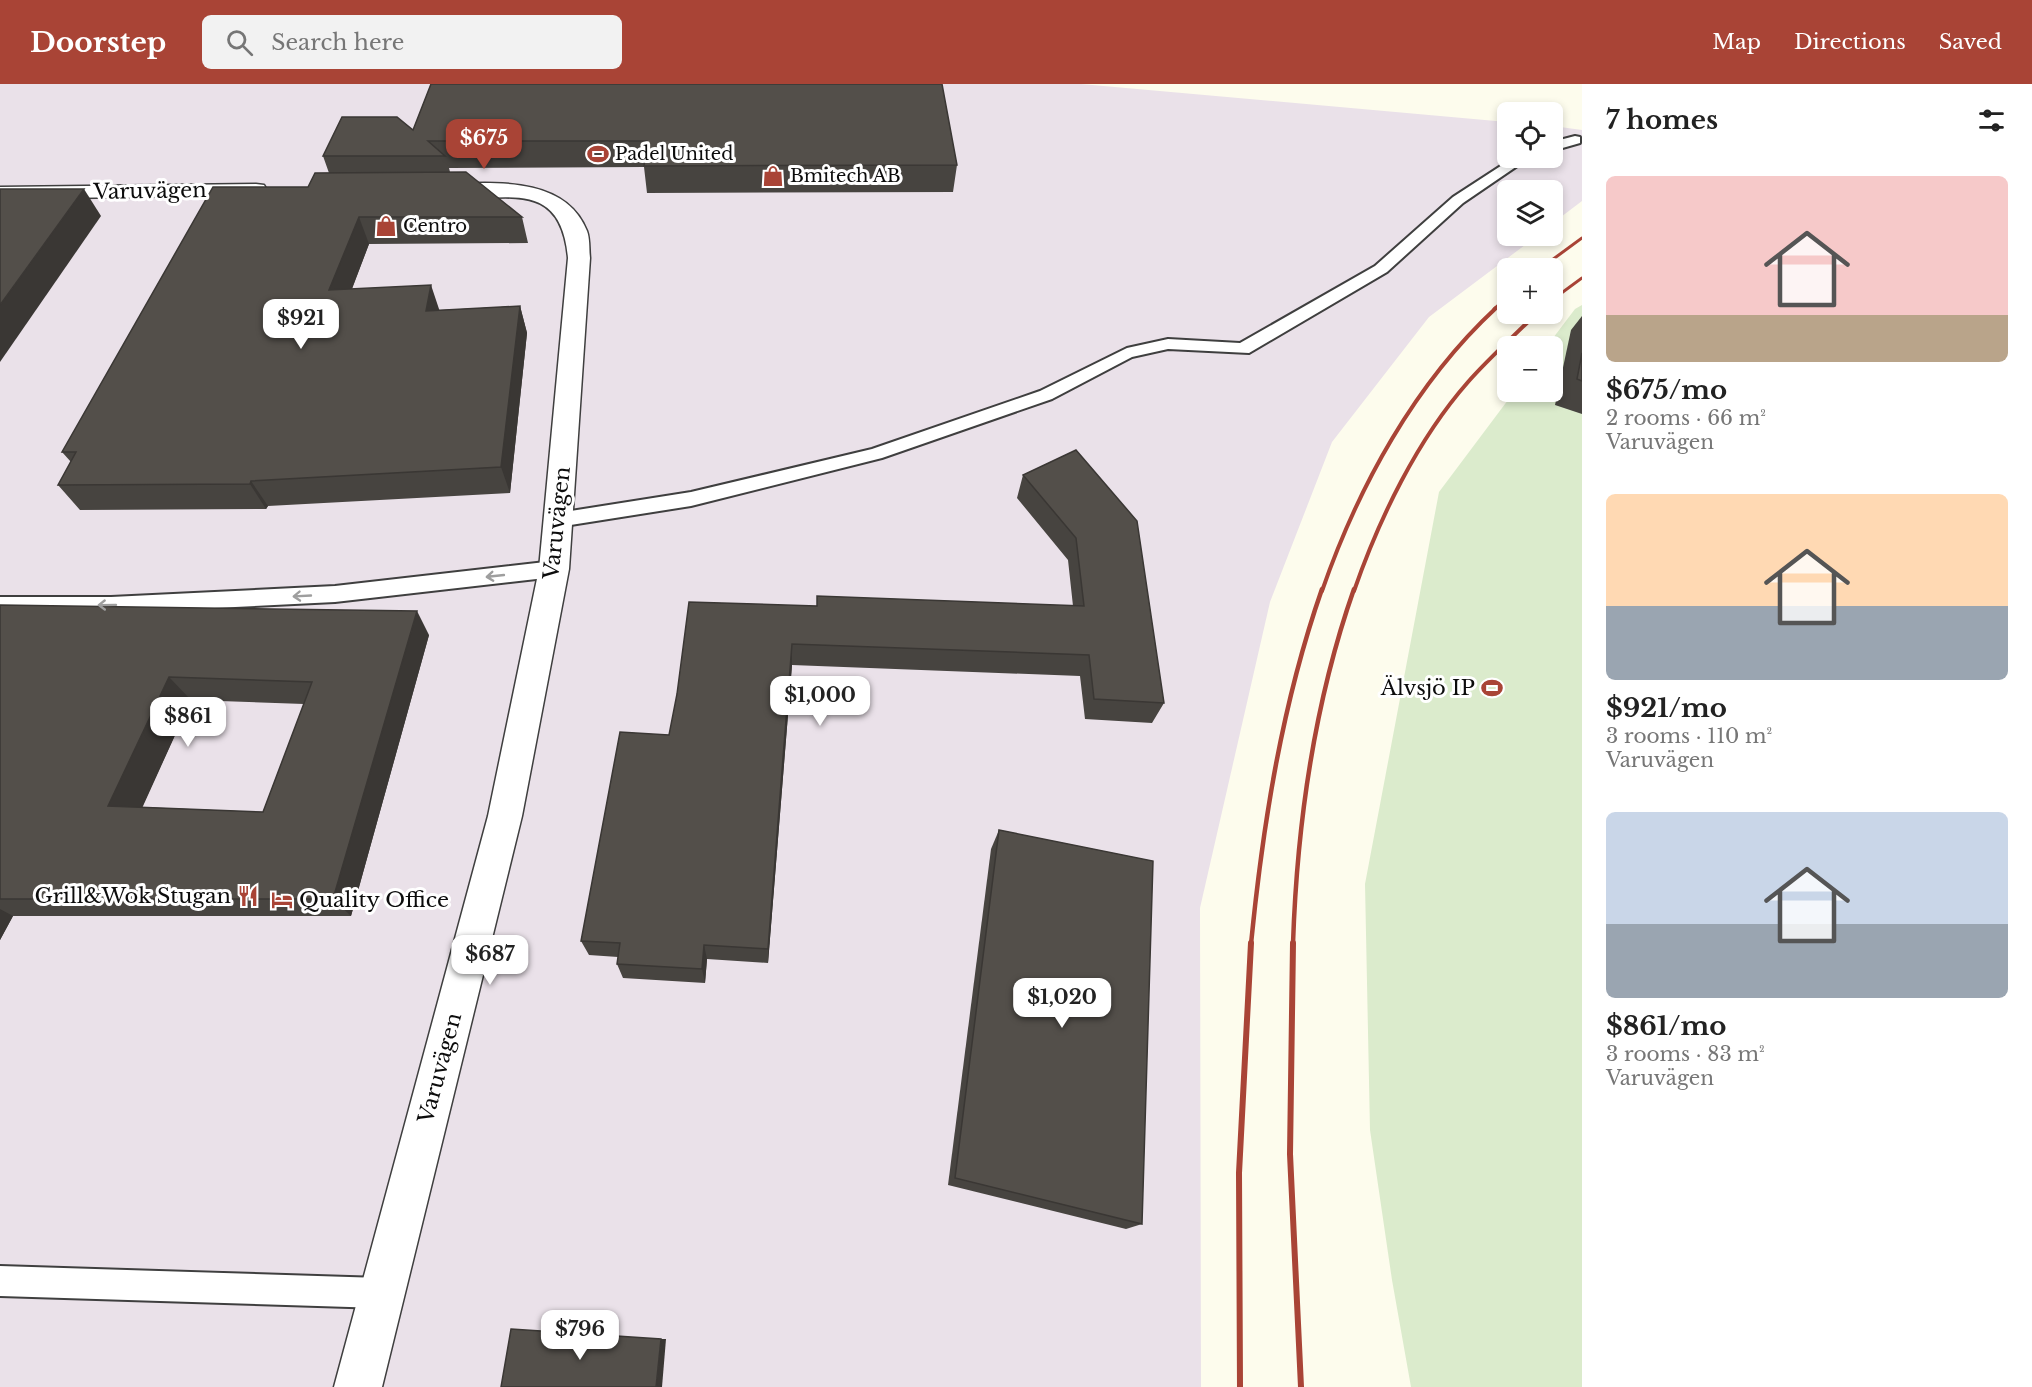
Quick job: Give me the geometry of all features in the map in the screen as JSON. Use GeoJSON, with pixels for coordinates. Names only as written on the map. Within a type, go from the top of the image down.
{"type":"FeatureCollection","features":[{"type":"Feature","properties":{"kind":"street","name":"Varuvägen"},"geometry":{"type":"LineString","coordinates":[[0,193],[274,190]]}},
{"type":"Feature","properties":{"kind":"street","name":"Varuvägen"},"geometry":{"type":"LineString","coordinates":[[358,1387],[505,816],[554,569],[580,237],[563,207],[523,190],[416,190]]}},
{"type":"Feature","properties":{"kind":"lane"},"geometry":{"type":"LineString","coordinates":[[1563,144],[1575,140]]}},
{"type":"Feature","properties":{"kind":"lane"},"geometry":{"type":"LineString","coordinates":[[558,520],[691,499],[876,454],[1046,395],[1127,353],[1168,344],[1243,349],[1381,268],[1458,200],[1507,168]]}},
{"type":"Feature","properties":{"kind":"lane"},"geometry":{"type":"LineString","coordinates":[[0,604],[111,605],[335,594],[554,569]]}},
{"type":"Feature","properties":{"kind":"lane"},"geometry":{"type":"LineString","coordinates":[[0,1281],[381,1293]]}},
{"type":"Feature","properties":{"kind":"shaded area"},"geometry":{"type":"Polygon","coordinates":[[[0,84],[1081,84],[1497,121],[1497,168],[1563,168],[1563,127],[1582,130],[1582,201],[1563,215],[1563,180],[1497,180],[1497,246],[1524,246],[1508,258],[1497,258],[1497,266],[1429,317],[1332,442],[1270,602],[1200,908],[1201,1387],[0,1387],[0,84]]]}},
{"type":"Feature","properties":{"kind":"green space","name":"Älvsjö IP"},"geometry":{"type":"Polygon","coordinates":[[[1582,305],[1582,1387],[1411,1387],[1392,1280],[1370,1130],[1365,884],[1439,492],[1506,402],[1563,402],[1563,336],[1555,336],[1575,309],[1582,305]]]}},
{"type":"Feature","properties":{"kind":"building"},"geometry":{"type":"Polygon","coordinates":[[[431,84],[942,84],[957,165],[644,166],[647,141],[428,141],[445,156],[323,156],[342,117],[397,117],[413,130],[431,84]]]}},
{"type":"Feature","properties":{"kind":"building"},"geometry":{"type":"Polygon","coordinates":[[[466,172],[522,217],[359,217],[329,290],[431,285],[426,311],[520,306],[501,467],[251,481],[250,484],[58,485],[76,452],[62,452],[213,187],[308,187],[315,173],[466,172]]]}},
{"type":"Feature","properties":{"kind":"building"},"geometry":{"type":"Polygon","coordinates":[[[0,189],[84,189],[0,305],[0,189]]]}},
{"type":"Feature","properties":{"kind":"building"},"geometry":{"type":"Polygon","coordinates":[[[1582,353],[1582,381],[1577,379],[1582,353]]]}},
{"type":"Feature","properties":{"kind":"building"},"geometry":{"type":"Polygon","coordinates":[[[1076,450],[1137,521],[1164,703],[1094,699],[1089,655],[792,644],[768,949],[704,945],[702,969],[617,964],[620,943],[581,941],[620,732],[669,735],[677,694],[689,602],[817,606],[817,596],[1084,606],[1076,538],[1023,475],[1076,450]]]}},
{"type":"Feature","properties":{"kind":"building"},"geometry":{"type":"Polygon","coordinates":[[[0,605],[417,611],[333,899],[0,899],[0,605]],[[169,677],[108,806],[263,812],[312,682],[169,677]]]}},
{"type":"Feature","properties":{"kind":"building"},"geometry":{"type":"Polygon","coordinates":[[[999,830],[1153,861],[1142,1224],[955,1178],[999,830]]]}},
{"type":"Feature","properties":{"kind":"building"},"geometry":{"type":"Polygon","coordinates":[[[511,1329],[661,1339],[656,1387],[501,1387],[511,1329]]]}},
{"type":"Feature","properties":{"kind":"railway"},"geometry":{"type":"LineString","coordinates":[[1555,258],[1582,238]]}},
{"type":"Feature","properties":{"kind":"railway"},"geometry":{"type":"LineString","coordinates":[[1563,292],[1582,278]]}},
{"type":"Feature","properties":{"kind":"railway"},"geometry":{"type":"LineString","coordinates":[[1322,591],[1353,513],[1392,439],[1440,369],[1496,308]]}},
{"type":"Feature","properties":{"kind":"railway"},"geometry":{"type":"LineString","coordinates":[[1354,591],[1375,536],[1401,481],[1432,429],[1468,382],[1526,324]]}},
{"type":"Feature","properties":{"kind":"railway"},"geometry":{"type":"LineString","coordinates":[[1251,944],[1276,764],[1296,676],[1322,589]]}},
{"type":"Feature","properties":{"kind":"railway"},"geometry":{"type":"LineString","coordinates":[[1293,944],[1299,854],[1310,764],[1328,676],[1354,589]]}},
{"type":"Feature","properties":{"kind":"railway"},"geometry":{"type":"LineString","coordinates":[[1240,1387],[1239,1173],[1251,943]]}},
{"type":"Feature","properties":{"kind":"railway"},"geometry":{"type":"LineString","coordinates":[[1293,943],[1290,1154],[1301,1387]]}},
{"type":"Feature","properties":{"kind":"place","name":"Padel United"},"geometry":{"type":"Point","coordinates":[598,154]}},
{"type":"Feature","properties":{"kind":"place","name":"Bmitech AB"},"geometry":{"type":"Point","coordinates":[773,176]}},
{"type":"Feature","properties":{"kind":"place","name":"Centro"},"geometry":{"type":"Point","coordinates":[386,226]}},
{"type":"Feature","properties":{"kind":"place","name":"Älvsjö IP"},"geometry":{"type":"Point","coordinates":[1492,688]}},
{"type":"Feature","properties":{"kind":"place","name":"Grill&Wok Stugan"},"geometry":{"type":"Point","coordinates":[248,896]}},
{"type":"Feature","properties":{"kind":"place","name":"Quality Office"},"geometry":{"type":"Point","coordinates":[282,900]}}]}
